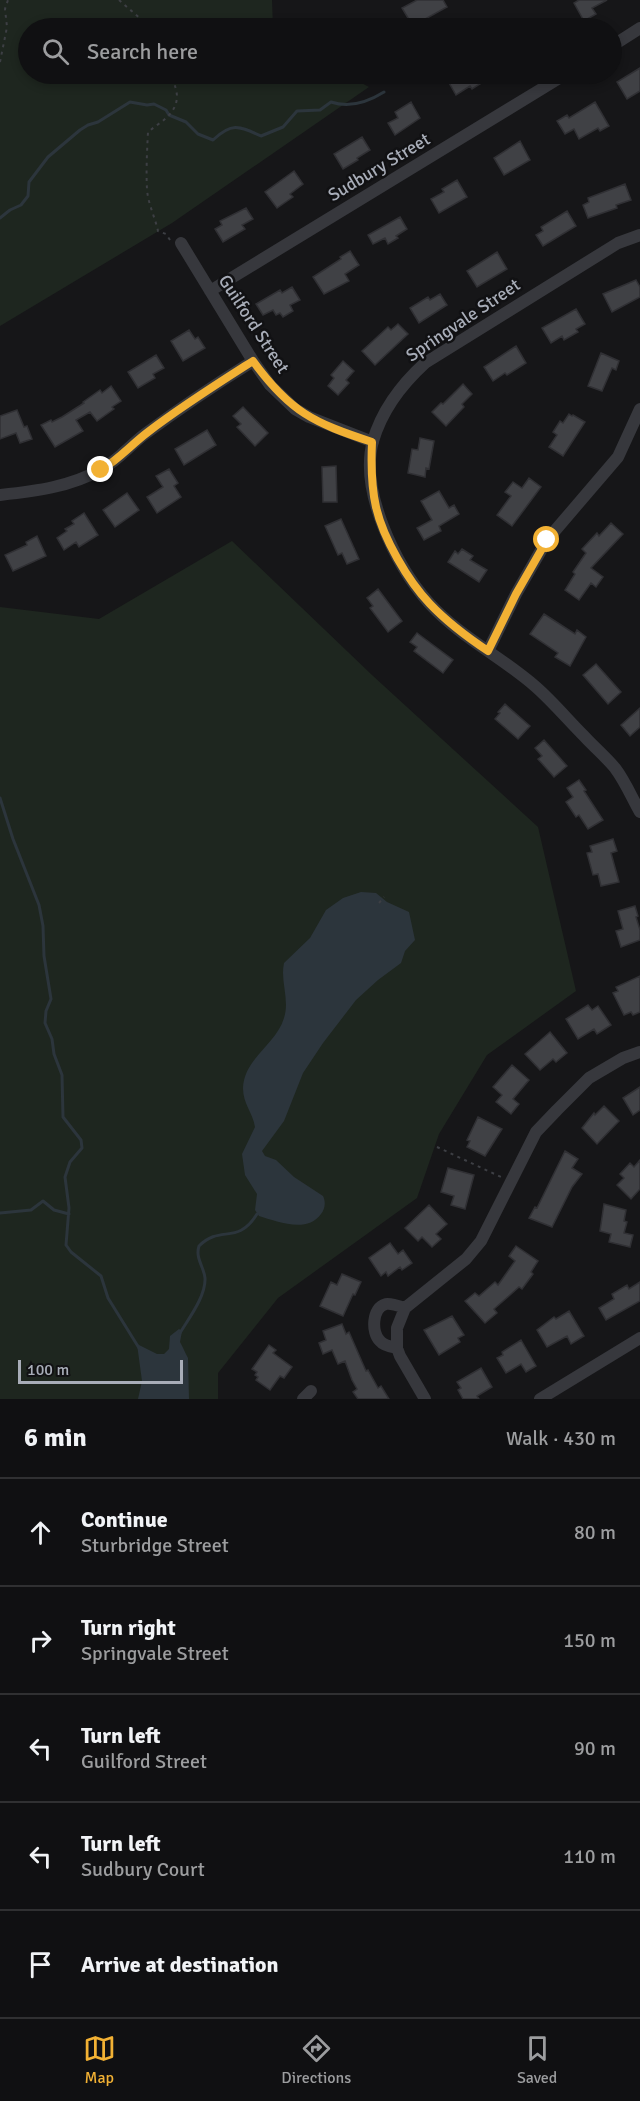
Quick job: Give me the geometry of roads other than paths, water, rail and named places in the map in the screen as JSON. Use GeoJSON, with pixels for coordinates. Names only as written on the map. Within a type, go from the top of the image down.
{"type":"FeatureCollection","features":[{"type":"Feature","properties":{"kind":"street"},"geometry":{"type":"LineString","coordinates":[[622,40],[640,28]]}},
{"type":"Feature","properties":{"kind":"street","name":"Sudbury Street"},"geometry":{"type":"LineString","coordinates":[[210,291],[550,84]]}},
{"type":"Feature","properties":{"kind":"street","name":"Springvale Street"},"geometry":{"type":"LineString","coordinates":[[640,235],[608,249],[425,363],[406,381],[392,400],[372,442],[371,472],[376,507],[391,545],[429,603],[457,629],[536,687],[616,769],[640,812]]}},
{"type":"Feature","properties":{"kind":"street","name":"Guilford Street"},"geometry":{"type":"LineString","coordinates":[[181,243],[270,385],[295,409],[324,425],[372,442]]}},
{"type":"Feature","properties":{"kind":"street"},"geometry":{"type":"LineString","coordinates":[[0,495],[43,491],[74,482],[101,470],[188,402],[253,361]]}},
{"type":"Feature","properties":{"kind":"street"},"geometry":{"type":"LineString","coordinates":[[488,651],[516,594],[547,540],[618,457],[640,409]]}},
{"type":"Feature","properties":{"kind":"street"},"geometry":{"type":"LineString","coordinates":[[425,1399],[397,1348],[397,1328],[405,1308],[466,1259],[481,1241],[536,1132],[556,1110],[589,1078],[623,1058],[640,1052]]}},
{"type":"Feature","properties":{"kind":"street"},"geometry":{"type":"LineString","coordinates":[[397,1348],[378,1340],[374,1330],[375,1316],[383,1305],[389,1304],[405,1308]]}},
{"type":"Feature","properties":{"kind":"street"},"geometry":{"type":"LineString","coordinates":[[540,1399],[640,1338]]}},
{"type":"Feature","properties":{"kind":"waterway"},"geometry":{"type":"LineString","coordinates":[[0,218],[21,205],[28,196],[29,182],[48,157],[80,130],[98,122],[130,102],[154,104],[166,110],[169,115],[186,122],[198,134],[213,140],[225,130],[236,127],[261,136],[283,127],[297,111],[320,110],[331,102],[358,103],[384,92]]}},
{"type":"Feature","properties":{"kind":"waterway"},"geometry":{"type":"LineString","coordinates":[[0,798],[13,839],[39,905],[51,999],[46,1011],[45,1023],[62,1075],[63,1117],[81,1140],[82,1148],[70,1162],[65,1177],[69,1208],[66,1245],[71,1252],[101,1276],[108,1298],[139,1348]]}},
{"type":"Feature","properties":{"kind":"waterway"},"geometry":{"type":"LineString","coordinates":[[0,1213],[31,1210],[43,1201],[54,1210],[69,1214]]}},
{"type":"Feature","properties":{"kind":"waterway"},"geometry":{"type":"LineString","coordinates":[[180,1333],[196,1307],[205,1285],[198,1255],[199,1246],[215,1236],[243,1229],[257,1214]]}}]}
